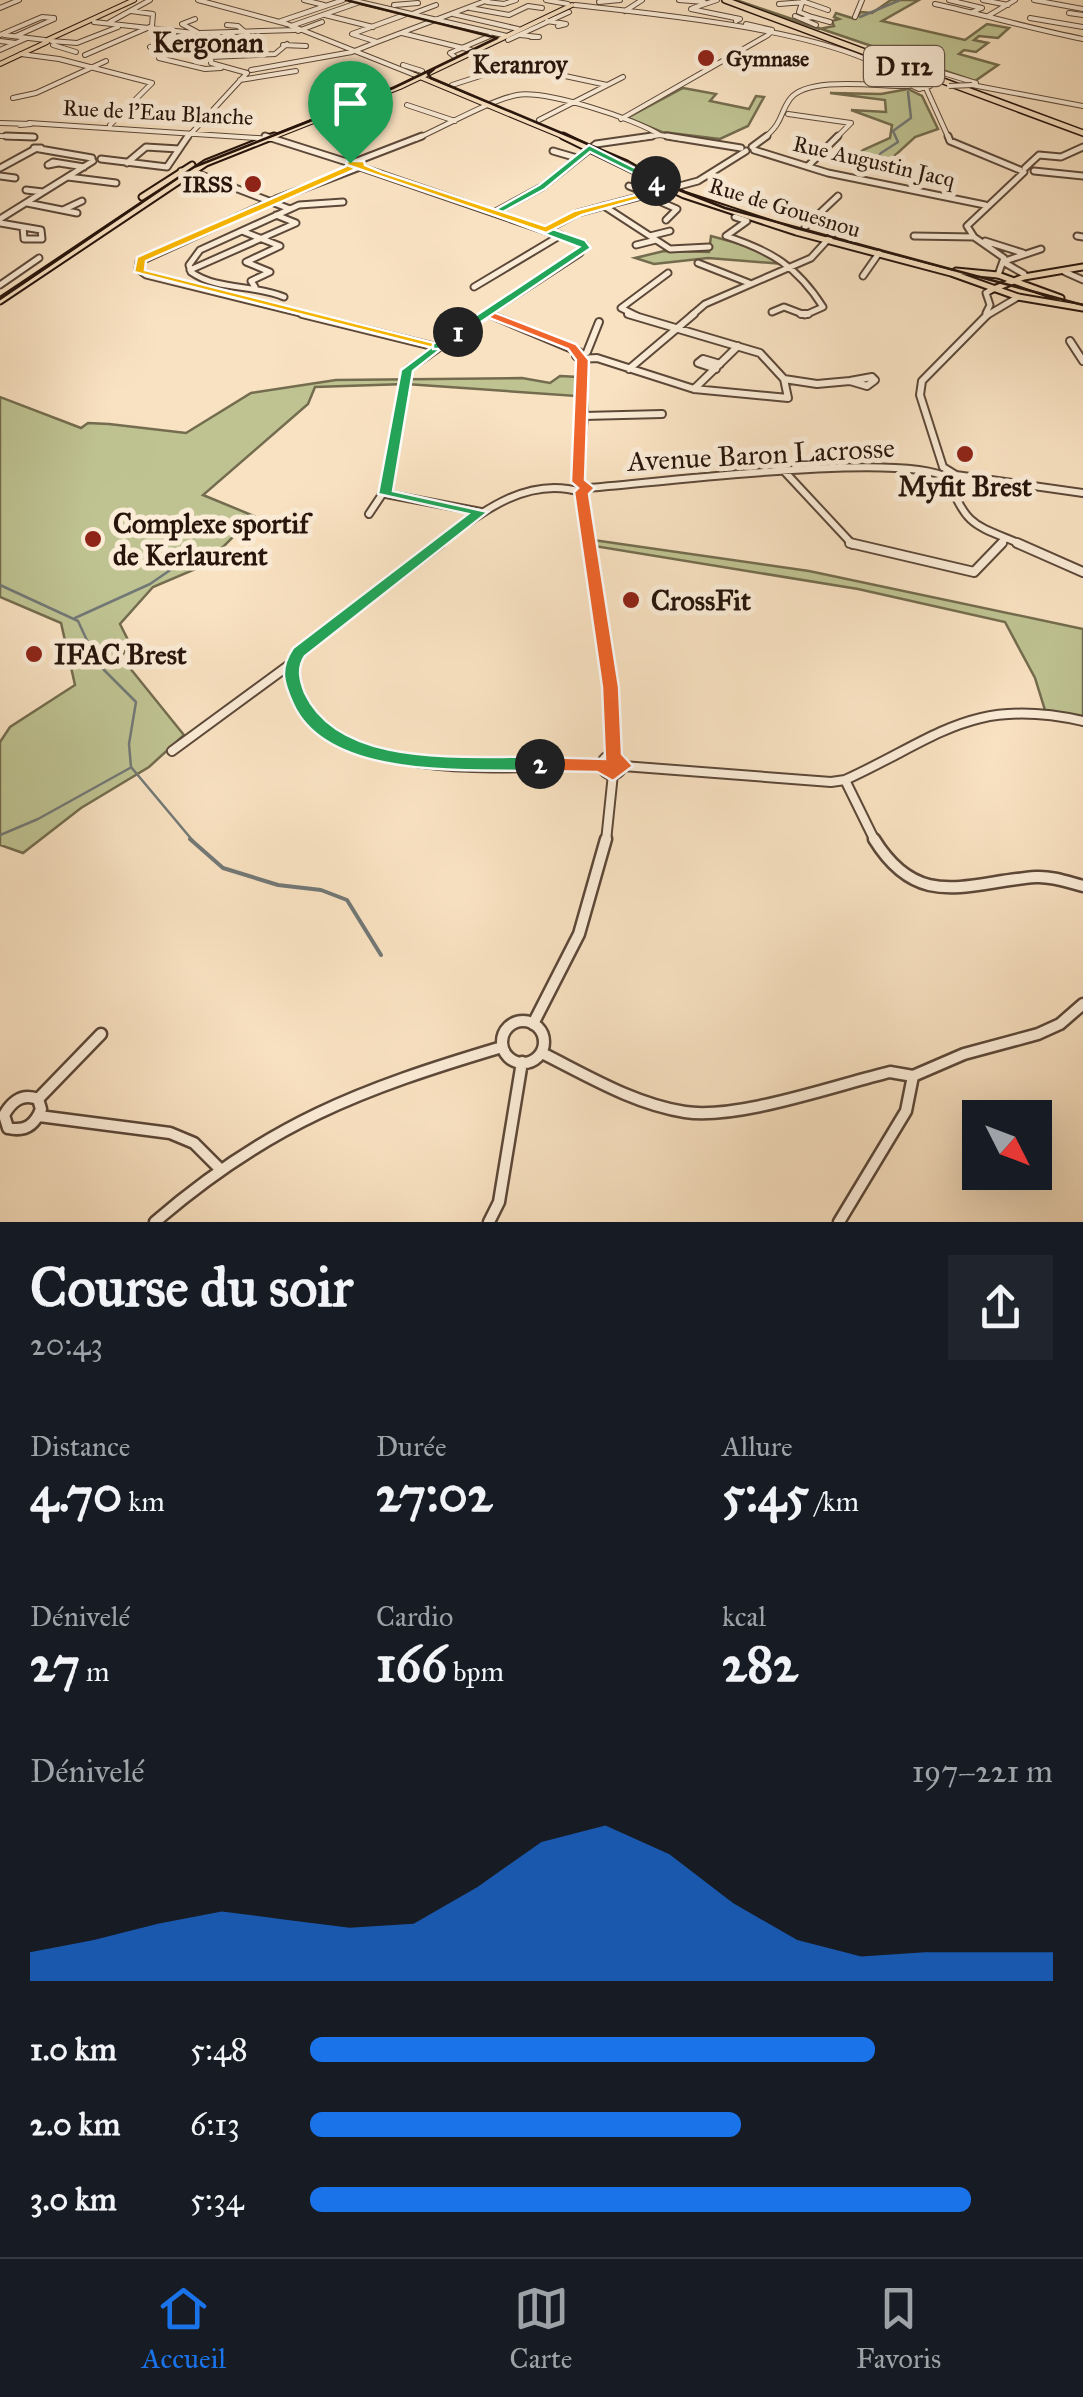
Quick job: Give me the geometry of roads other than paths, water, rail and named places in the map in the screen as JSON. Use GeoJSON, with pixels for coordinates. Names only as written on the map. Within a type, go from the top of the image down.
{"type":"FeatureCollection","features":[{"type":"Feature","properties":{"kind":"highway","name":"D 112"},"geometry":{"type":"LineString","coordinates":[[727,0],[1083,132]]}},
{"type":"Feature","properties":{"kind":"highway","name":"D 112"},"geometry":{"type":"LineString","coordinates":[[727,0],[1083,132]]}},
{"type":"Feature","properties":{"kind":"highway"},"geometry":{"type":"LineString","coordinates":[[850,46],[918,76],[920,86]]}},
{"type":"Feature","properties":{"kind":"highway"},"geometry":{"type":"LineString","coordinates":[[862,48],[930,69]]}},
{"type":"Feature","properties":{"kind":"main road"},"geometry":{"type":"LineString","coordinates":[[0,298],[39,260],[181,171],[422,74],[574,3]]}},
{"type":"Feature","properties":{"kind":"main road"},"geometry":{"type":"LineString","coordinates":[[0,64],[131,4]]}},
{"type":"Feature","properties":{"kind":"main road"},"geometry":{"type":"LineString","coordinates":[[422,74],[542,20]]}},
{"type":"Feature","properties":{"kind":"main road","name":"Rue de Gouesnou"},"geometry":{"type":"LineString","coordinates":[[422,74],[592,146]]}},
{"type":"Feature","properties":{"kind":"main road","name":"Rue de Gouesnou"},"geometry":{"type":"LineString","coordinates":[[422,74],[539,120],[673,188],[830,238],[948,269],[1034,281],[1083,306]]}},
{"type":"Feature","properties":{"kind":"main road"},"geometry":{"type":"LineString","coordinates":[[0,298],[190,172],[268,136]]}},
{"type":"Feature","properties":{"kind":"main road","name":"Rue de Gouesnou"},"geometry":{"type":"LineString","coordinates":[[673,188],[954,274],[991,290],[1083,306]]}},
{"type":"Feature","properties":{"kind":"main road"},"geometry":{"type":"LineString","coordinates":[[1018,297],[1034,281],[1083,268]]}},
{"type":"Feature","properties":{"kind":"main road"},"geometry":{"type":"LineString","coordinates":[[998,275],[1024,274],[1034,281]]}},
{"type":"Feature","properties":{"kind":"main road"},"geometry":{"type":"LineString","coordinates":[[991,290],[1010,278]]}},
{"type":"Feature","properties":{"kind":"street"},"geometry":{"type":"LineString","coordinates":[[0,8],[18,0]]}},
{"type":"Feature","properties":{"kind":"street"},"geometry":{"type":"LineString","coordinates":[[106,24],[131,4],[150,0]]}},
{"type":"Feature","properties":{"kind":"street"},"geometry":{"type":"LineString","coordinates":[[304,0],[327,6]]}},
{"type":"Feature","properties":{"kind":"street"},"geometry":{"type":"LineString","coordinates":[[278,22],[342,0],[357,1],[498,38]]}},
{"type":"Feature","properties":{"kind":"street"},"geometry":{"type":"LineString","coordinates":[[230,44],[207,42],[159,58],[204,70],[247,71],[325,59],[483,0],[504,4],[516,0]]}},
{"type":"Feature","properties":{"kind":"street"},"geometry":{"type":"LineString","coordinates":[[546,0],[683,17],[854,52],[920,86],[950,141],[1009,166],[1083,176]]}},
{"type":"Feature","properties":{"kind":"street"},"geometry":{"type":"LineString","coordinates":[[599,2],[620,0]]}},
{"type":"Feature","properties":{"kind":"street"},"geometry":{"type":"LineString","coordinates":[[625,11],[642,0]]}},
{"type":"Feature","properties":{"kind":"street"},"geometry":{"type":"LineString","coordinates":[[679,0],[708,3]]}},
{"type":"Feature","properties":{"kind":"street"},"geometry":{"type":"LineString","coordinates":[[683,17],[691,9],[716,0]]}},
{"type":"Feature","properties":{"kind":"street"},"geometry":{"type":"LineString","coordinates":[[855,17],[862,0]]}},
{"type":"Feature","properties":{"kind":"street"},"geometry":{"type":"LineString","coordinates":[[1008,5],[946,0],[934,4],[1018,27],[1083,38]]}},
{"type":"Feature","properties":{"kind":"street"},"geometry":{"type":"LineString","coordinates":[[988,16],[1015,0]]}},
{"type":"Feature","properties":{"kind":"street"},"geometry":{"type":"LineString","coordinates":[[1034,0],[1076,7],[1083,12]]}},
{"type":"Feature","properties":{"kind":"street"},"geometry":{"type":"LineString","coordinates":[[1068,6],[1072,0]]}},
{"type":"Feature","properties":{"kind":"street","name":"Rue de Gouesnou"},"geometry":{"type":"LineString","coordinates":[[193,8],[202,1],[278,22],[422,74]]}},
{"type":"Feature","properties":{"kind":"street"},"geometry":{"type":"LineString","coordinates":[[294,29],[357,1],[434,21]]}},
{"type":"Feature","properties":{"kind":"street"},"geometry":{"type":"LineString","coordinates":[[469,8],[507,16],[524,8],[541,10],[556,1]]}},
{"type":"Feature","properties":{"kind":"street"},"geometry":{"type":"LineString","coordinates":[[803,1],[799,12],[830,22]]}},
{"type":"Feature","properties":{"kind":"street"},"geometry":{"type":"LineString","coordinates":[[779,4],[803,1],[828,10]]}},
{"type":"Feature","properties":{"kind":"street"},"geometry":{"type":"LineString","coordinates":[[948,7],[958,2]]}},
{"type":"Feature","properties":{"kind":"street"},"geometry":{"type":"LineString","coordinates":[[85,54],[152,26],[154,16],[131,4]]}},
{"type":"Feature","properties":{"kind":"street"},"geometry":{"type":"LineString","coordinates":[[407,4],[436,4],[412,14]]}},
{"type":"Feature","properties":{"kind":"street"},"geometry":{"type":"LineString","coordinates":[[972,12],[983,5]]}},
{"type":"Feature","properties":{"kind":"street"},"geometry":{"type":"LineString","coordinates":[[1057,23],[1076,7]]}},
{"type":"Feature","properties":{"kind":"street"},"geometry":{"type":"LineString","coordinates":[[691,9],[740,19],[736,21]]}},
{"type":"Feature","properties":{"kind":"street"},"geometry":{"type":"LineString","coordinates":[[558,20],[569,12]]}},
{"type":"Feature","properties":{"kind":"street"},"geometry":{"type":"LineString","coordinates":[[1068,13],[1083,12]]}},
{"type":"Feature","properties":{"kind":"street"},"geometry":{"type":"LineString","coordinates":[[1018,27],[1037,13]]}},
{"type":"Feature","properties":{"kind":"street"},"geometry":{"type":"LineString","coordinates":[[366,25],[394,14]]}},
{"type":"Feature","properties":{"kind":"street"},"geometry":{"type":"LineString","coordinates":[[453,14],[531,37]]}},
{"type":"Feature","properties":{"kind":"street"},"geometry":{"type":"LineString","coordinates":[[325,15],[373,27]]}},
{"type":"Feature","properties":{"kind":"street"},"geometry":{"type":"LineString","coordinates":[[376,42],[352,34],[404,15]]}},
{"type":"Feature","properties":{"kind":"street"},"geometry":{"type":"LineString","coordinates":[[517,30],[542,20],[574,16]]}},
{"type":"Feature","properties":{"kind":"street"},"geometry":{"type":"LineString","coordinates":[[795,16],[816,25]]}},
{"type":"Feature","properties":{"kind":"street"},"geometry":{"type":"LineString","coordinates":[[0,50],[54,18],[42,17],[1,36]]}},
{"type":"Feature","properties":{"kind":"street"},"geometry":{"type":"LineString","coordinates":[[803,19],[812,18]]}},
{"type":"Feature","properties":{"kind":"street"},"geometry":{"type":"LineString","coordinates":[[1030,18],[1083,28]]}},
{"type":"Feature","properties":{"kind":"street"},"geometry":{"type":"LineString","coordinates":[[195,19],[182,24],[207,42],[212,49],[210,63],[221,68]]}},
{"type":"Feature","properties":{"kind":"street"},"geometry":{"type":"LineString","coordinates":[[95,20],[195,33],[294,29],[322,22]]}},
{"type":"Feature","properties":{"kind":"street"},"geometry":{"type":"LineString","coordinates":[[621,119],[772,30],[746,24]]}},
{"type":"Feature","properties":{"kind":"street"},"geometry":{"type":"LineString","coordinates":[[226,25],[256,42]]}},
{"type":"Feature","properties":{"kind":"street"},"geometry":{"type":"LineString","coordinates":[[1,36],[77,43],[122,26]]}},
{"type":"Feature","properties":{"kind":"street"},"geometry":{"type":"LineString","coordinates":[[150,47],[195,33]]}},
{"type":"Feature","properties":{"kind":"street"},"geometry":{"type":"LineString","coordinates":[[401,33],[471,50]]}},
{"type":"Feature","properties":{"kind":"street"},"geometry":{"type":"LineString","coordinates":[[454,57],[450,53],[498,38]]}},
{"type":"Feature","properties":{"kind":"street"},"geometry":{"type":"LineString","coordinates":[[49,42],[76,52]]}},
{"type":"Feature","properties":{"kind":"street"},"geometry":{"type":"LineString","coordinates":[[210,57],[243,52],[275,54],[285,44],[306,46]]}},
{"type":"Feature","properties":{"kind":"street"},"geometry":{"type":"LineString","coordinates":[[21,54],[153,84],[110,125]]}},
{"type":"Feature","properties":{"kind":"street"},"geometry":{"type":"LineString","coordinates":[[36,94],[106,61]]}},
{"type":"Feature","properties":{"kind":"street"},"geometry":{"type":"LineString","coordinates":[[248,62],[260,68]]}},
{"type":"Feature","properties":{"kind":"street"},"geometry":{"type":"LineString","coordinates":[[452,85],[524,62]]}},
{"type":"Feature","properties":{"kind":"street"},"geometry":{"type":"LineString","coordinates":[[930,69],[980,85],[1083,106]]}},
{"type":"Feature","properties":{"kind":"street"},"geometry":{"type":"LineString","coordinates":[[0,168],[38,148],[166,167],[192,130],[247,71]]}},
{"type":"Feature","properties":{"kind":"street"},"geometry":{"type":"LineString","coordinates":[[240,80],[296,71]]}},
{"type":"Feature","properties":{"kind":"street"},"geometry":{"type":"LineString","coordinates":[[551,72],[607,85]]}},
{"type":"Feature","properties":{"kind":"street"},"geometry":{"type":"LineString","coordinates":[[559,81],[570,76]]}},
{"type":"Feature","properties":{"kind":"street"},"geometry":{"type":"LineString","coordinates":[[539,120],[623,77]]}},
{"type":"Feature","properties":{"kind":"street"},"geometry":{"type":"LineString","coordinates":[[494,213],[542,187],[592,146],[660,135],[753,149],[788,114],[790,99],[807,90],[854,84],[980,85]]}},
{"type":"Feature","properties":{"kind":"street"},"geometry":{"type":"LineString","coordinates":[[360,165],[494,103],[531,94],[621,119],[660,135]]}},
{"type":"Feature","properties":{"kind":"street"},"geometry":{"type":"LineString","coordinates":[[407,105],[454,121]]}},
{"type":"Feature","properties":{"kind":"street"},"geometry":{"type":"LineString","coordinates":[[788,114],[851,123],[808,166]]}},
{"type":"Feature","properties":{"kind":"street","name":"Rue de l'Eau Blanche"},"geometry":{"type":"LineString","coordinates":[[0,122],[268,136],[350,165]]}},
{"type":"Feature","properties":{"kind":"street"},"geometry":{"type":"LineString","coordinates":[[26,125],[39,141],[38,148]]}},
{"type":"Feature","properties":{"kind":"street"},"geometry":{"type":"LineString","coordinates":[[0,140],[34,136]]}},
{"type":"Feature","properties":{"kind":"street"},"geometry":{"type":"LineString","coordinates":[[127,162],[146,147],[179,149]]}},
{"type":"Feature","properties":{"kind":"street"},"geometry":{"type":"LineString","coordinates":[[1024,274],[974,237],[966,226],[1040,154],[1061,156],[1083,148]]}},
{"type":"Feature","properties":{"kind":"street","name":"Rue Augustin Jacq"},"geometry":{"type":"LineString","coordinates":[[753,149],[808,166],[985,205]]}},
{"type":"Feature","properties":{"kind":"street"},"geometry":{"type":"LineString","coordinates":[[546,230],[578,213],[708,177],[743,150]]}},
{"type":"Feature","properties":{"kind":"street"},"geometry":{"type":"LineString","coordinates":[[553,151],[577,158]]}},
{"type":"Feature","properties":{"kind":"street"},"geometry":{"type":"LineString","coordinates":[[0,221],[92,159]]}},
{"type":"Feature","properties":{"kind":"street"},"geometry":{"type":"LineString","coordinates":[[58,162],[84,166]]}},
{"type":"Feature","properties":{"kind":"street"},"geometry":{"type":"LineString","coordinates":[[369,514],[386,494],[407,370],[585,246],[360,165],[350,165],[141,260],[138,269],[146,275],[436,347]]}},
{"type":"Feature","properties":{"kind":"street"},"geometry":{"type":"LineString","coordinates":[[181,171],[290,209]]}},
{"type":"Feature","properties":{"kind":"street"},"geometry":{"type":"LineString","coordinates":[[0,176],[15,178]]}},
{"type":"Feature","properties":{"kind":"street"},"geometry":{"type":"LineString","coordinates":[[68,177],[116,183]]}},
{"type":"Feature","properties":{"kind":"street"},"geometry":{"type":"LineString","coordinates":[[629,186],[654,202],[678,208],[666,220]]}},
{"type":"Feature","properties":{"kind":"street"},"geometry":{"type":"LineString","coordinates":[[26,190],[43,192]]}},
{"type":"Feature","properties":{"kind":"street"},"geometry":{"type":"LineString","coordinates":[[805,228],[838,196]]}},
{"type":"Feature","properties":{"kind":"street"},"geometry":{"type":"LineString","coordinates":[[27,203],[65,209],[82,201]]}},
{"type":"Feature","properties":{"kind":"street"},"geometry":{"type":"LineString","coordinates":[[284,298],[254,287],[242,289],[204,280],[189,265],[200,250],[304,203],[343,202]]}},
{"type":"Feature","properties":{"kind":"street"},"geometry":{"type":"LineString","coordinates":[[604,206],[670,249],[709,246]]}},
{"type":"Feature","properties":{"kind":"street"},"geometry":{"type":"LineString","coordinates":[[65,209],[62,212],[76,213]]}},
{"type":"Feature","properties":{"kind":"street"},"geometry":{"type":"LineString","coordinates":[[190,270],[296,223],[276,215]]}},
{"type":"Feature","properties":{"kind":"street"},"geometry":{"type":"LineString","coordinates":[[735,217],[747,221],[726,236],[769,250],[811,288],[823,307],[805,314],[784,307],[772,312]]}},
{"type":"Feature","properties":{"kind":"street"},"geometry":{"type":"LineString","coordinates":[[0,221],[23,227]]}},
{"type":"Feature","properties":{"kind":"street"},"geometry":{"type":"LineString","coordinates":[[216,226],[280,246],[246,262],[270,272],[251,281],[254,287]]}},
{"type":"Feature","properties":{"kind":"street"},"geometry":{"type":"LineString","coordinates":[[636,245],[670,230]]}},
{"type":"Feature","properties":{"kind":"street"},"geometry":{"type":"LineString","coordinates":[[474,286],[561,235]]}},
{"type":"Feature","properties":{"kind":"street"},"geometry":{"type":"LineString","coordinates":[[914,236],[974,237]]}},
{"type":"Feature","properties":{"kind":"street"},"geometry":{"type":"LineString","coordinates":[[629,368],[705,304],[810,258],[830,238]]}},
{"type":"Feature","properties":{"kind":"street"},"geometry":{"type":"LineString","coordinates":[[981,242],[988,240],[1029,256],[1041,249]]}},
{"type":"Feature","properties":{"kind":"street"},"geometry":{"type":"LineString","coordinates":[[864,276],[879,253]]}},
{"type":"Feature","properties":{"kind":"street"},"geometry":{"type":"LineString","coordinates":[[998,275],[1006,262],[1023,254]]}},
{"type":"Feature","properties":{"kind":"street"},"geometry":{"type":"LineString","coordinates":[[0,285],[39,260]]}},
{"type":"Feature","properties":{"kind":"street"},"geometry":{"type":"LineString","coordinates":[[698,263],[750,283]]}},
{"type":"Feature","properties":{"kind":"street"},"geometry":{"type":"LineString","coordinates":[[488,313],[585,355],[694,389],[788,398],[784,380],[767,357],[622,308],[668,272]]}},
{"type":"Feature","properties":{"kind":"street"},"geometry":{"type":"LineString","coordinates":[[1066,273],[1083,280]]}},
{"type":"Feature","properties":{"kind":"street"},"geometry":{"type":"LineString","coordinates":[[984,317],[990,305],[986,293],[991,290]]}},
{"type":"Feature","properties":{"kind":"street"},"geometry":{"type":"LineString","coordinates":[[1018,297],[984,317],[927,374],[920,388],[940,469],[952,476],[1083,493]]}},
{"type":"Feature","properties":{"kind":"street"},"geometry":{"type":"LineString","coordinates":[[805,314],[809,328]]}},
{"type":"Feature","properties":{"kind":"street"},"geometry":{"type":"LineString","coordinates":[[574,485],[584,416],[585,355],[599,322]]}},
{"type":"Feature","properties":{"kind":"street"},"geometry":{"type":"LineString","coordinates":[[1070,341],[1083,361]]}},
{"type":"Feature","properties":{"kind":"street"},"geometry":{"type":"LineString","coordinates":[[694,389],[738,346]]}},
{"type":"Feature","properties":{"kind":"street"},"geometry":{"type":"LineString","coordinates":[[784,380],[816,386],[848,380]]}},
{"type":"Feature","properties":{"kind":"street"},"geometry":{"type":"LineString","coordinates":[[584,416],[662,414]]}},
{"type":"Feature","properties":{"kind":"street","name":"Avenue Baron Lacrosse"},"geometry":{"type":"LineString","coordinates":[[585,490],[874,466],[940,469]]}},
{"type":"Feature","properties":{"kind":"street"},"geometry":{"type":"LineString","coordinates":[[786,472],[842,536],[858,547],[974,572],[984,566],[1004,540]]}},
{"type":"Feature","properties":{"kind":"street"},"geometry":{"type":"LineString","coordinates":[[952,476],[964,517],[1004,540],[1083,572]]}},
{"type":"Feature","properties":{"kind":"street"},"geometry":{"type":"LineString","coordinates":[[172,751],[292,663],[299,652],[480,512],[520,492],[574,485],[585,490],[609,673],[613,757],[623,766],[845,780],[956,722],[986,714],[1048,714],[1083,721]]}},
{"type":"Feature","properties":{"kind":"street"},"geometry":{"type":"LineString","coordinates":[[386,494],[480,512]]}},
{"type":"Feature","properties":{"kind":"street"},"geometry":{"type":"LineString","coordinates":[[292,663],[291,680],[308,717],[335,738],[400,760],[601,765],[613,774]]}},
{"type":"Feature","properties":{"kind":"street"},"geometry":{"type":"LineString","coordinates":[[601,765],[606,758],[613,757]]}},
{"type":"Feature","properties":{"kind":"street"},"geometry":{"type":"LineString","coordinates":[[533,1024],[574,952],[599,880],[611,825],[613,774],[623,766]]}},
{"type":"Feature","properties":{"kind":"street"},"geometry":{"type":"LineString","coordinates":[[845,780],[876,844],[892,866],[919,884],[948,890],[1037,877],[1083,886]]}},
{"type":"Feature","properties":{"kind":"street"},"geometry":{"type":"LineString","coordinates":[[542,1053],[626,1095],[686,1112],[724,1112],[890,1072],[914,1076],[964,1054],[1038,1034],[1060,1024],[1083,1004]]}},
{"type":"Feature","properties":{"kind":"street"},"geometry":{"type":"LineString","coordinates":[[513,1024],[533,1024],[544,1036],[542,1053],[522,1062],[509,1057],[502,1046],[504,1034],[513,1024]]}},
{"type":"Feature","properties":{"kind":"street"},"geometry":{"type":"LineString","coordinates":[[39,1116],[38,1099],[101,1034]]}},
{"type":"Feature","properties":{"kind":"street"},"geometry":{"type":"LineString","coordinates":[[156,1222],[219,1168],[280,1129],[342,1097],[502,1046]]}},
{"type":"Feature","properties":{"kind":"street"},"geometry":{"type":"LineString","coordinates":[[489,1222],[499,1202],[522,1062]]}},
{"type":"Feature","properties":{"kind":"street"},"geometry":{"type":"LineString","coordinates":[[839,1222],[906,1111],[914,1076]]}},
{"type":"Feature","properties":{"kind":"street"},"geometry":{"type":"LineString","coordinates":[[38,1099],[26,1096],[4,1104],[4,1132],[21,1130],[39,1116],[170,1133],[194,1142],[219,1168]]}},
{"type":"Feature","properties":{"kind":"waterway"},"geometry":{"type":"LineString","coordinates":[[860,17],[900,0]]}},
{"type":"Feature","properties":{"kind":"waterway"},"geometry":{"type":"LineString","coordinates":[[862,176],[881,153],[898,142],[893,131],[911,118],[908,92]]}},
{"type":"Feature","properties":{"kind":"waterway"},"geometry":{"type":"LineString","coordinates":[[75,618],[150,584],[192,555]]}},
{"type":"Feature","properties":{"kind":"waterway"},"geometry":{"type":"LineString","coordinates":[[0,585],[78,621],[98,664],[136,702],[129,744],[131,767],[193,841]]}},
{"type":"Feature","properties":{"kind":"waterway"},"geometry":{"type":"LineString","coordinates":[[0,835],[38,819],[130,768]]}},
{"type":"Feature","properties":{"kind":"waterway"},"geometry":{"type":"LineString","coordinates":[[190,839],[223,868],[278,885],[321,890],[347,900],[381,955]]}},
{"type":"Feature","properties":{"kind":"tram line"},"geometry":{"type":"LineString","coordinates":[[0,299],[194,167],[393,88],[497,38],[346,0]]}},
{"type":"Feature","properties":{"kind":"tram line"},"geometry":{"type":"LineString","coordinates":[[434,69],[428,74],[431,78],[628,161],[679,190],[725,208],[1083,305]]}},
{"type":"Feature","properties":{"kind":"place","name":"Gymnase"},"geometry":{"type":"Point","coordinates":[706,58]}},
{"type":"Feature","properties":{"kind":"place","name":"IRSS"},"geometry":{"type":"Point","coordinates":[253,184]}},
{"type":"Feature","properties":{"kind":"place","name":"Myfit Brest"},"geometry":{"type":"Point","coordinates":[965,454]}},
{"type":"Feature","properties":{"kind":"place","name":"Complexe sportif de Kerlaurent"},"geometry":{"type":"Point","coordinates":[93,539]}},
{"type":"Feature","properties":{"kind":"place","name":"CrossFit"},"geometry":{"type":"Point","coordinates":[631,600]}},
{"type":"Feature","properties":{"kind":"place","name":"IFAC Brest"},"geometry":{"type":"Point","coordinates":[34,654]}},
{"type":"Feature","properties":{"kind":"district","name":"Kergonan"},"geometry":{"type":"Point","coordinates":[208,42]}},
{"type":"Feature","properties":{"kind":"district","name":"Keranroy"},"geometry":{"type":"Point","coordinates":[520,64]}}]}
